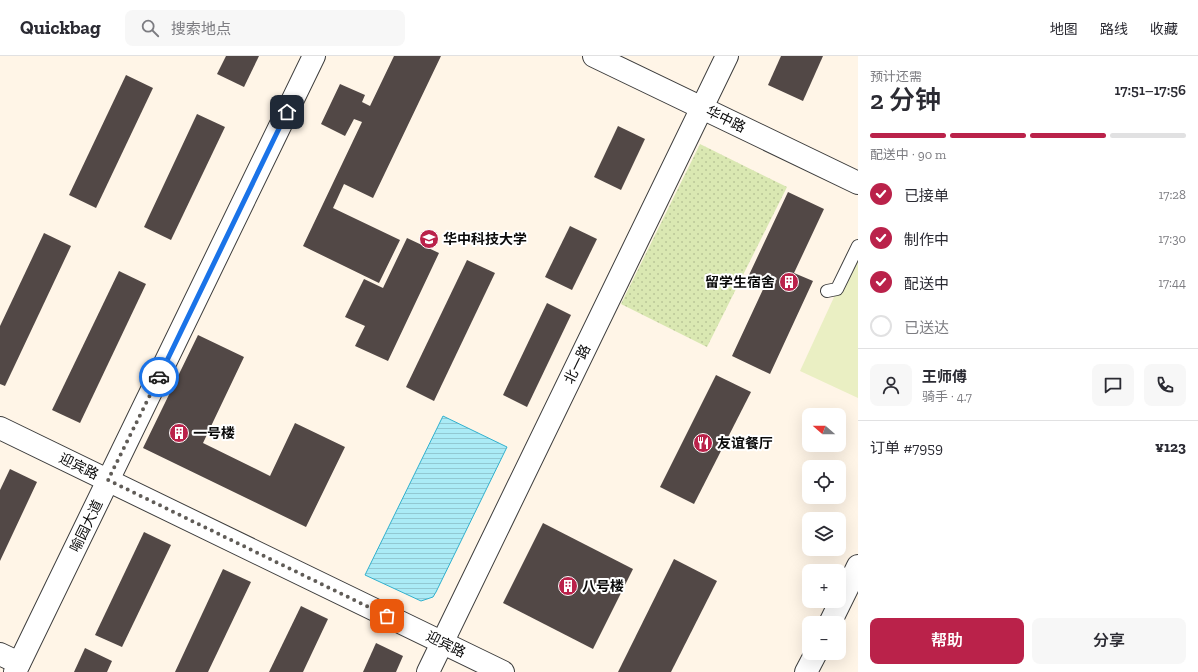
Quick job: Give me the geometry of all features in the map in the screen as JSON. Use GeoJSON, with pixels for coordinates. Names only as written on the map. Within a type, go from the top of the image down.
{"type":"FeatureCollection","features":[{"type":"Feature","properties":{"kind":"street","name":"喻园大道"},"geometry":{"type":"LineString","coordinates":[[17,668],[314,56]]}},
{"type":"Feature","properties":{"kind":"street","name":"华中路"},"geometry":{"type":"LineString","coordinates":[[594,56],[858,183]]}},
{"type":"Feature","properties":{"kind":"street","name":"北一路"},"geometry":{"type":"LineString","coordinates":[[428,672],[727,56]]}},
{"type":"Feature","properties":{"kind":"street","name":"迎宾路"},"geometry":{"type":"LineString","coordinates":[[0,428],[503,672]]}},
{"type":"Feature","properties":{"kind":"street"},"geometry":{"type":"LineString","coordinates":[[833,616],[858,566]]}},
{"type":"Feature","properties":{"kind":"street"},"geometry":{"type":"LineString","coordinates":[[0,654],[17,668]]}},
{"type":"Feature","properties":{"kind":"street"},"geometry":{"type":"LineString","coordinates":[[806,672],[812,660]]}},
{"type":"Feature","properties":{"kind":"lane"},"geometry":{"type":"LineString","coordinates":[[827,291],[837,289],[858,246]]}},
{"type":"Feature","properties":{"kind":"green space"},"geometry":{"type":"Polygon","coordinates":[[[700,144],[787,187],[707,347],[621,304],[700,144]]]}},
{"type":"Feature","properties":{"kind":"green space"},"geometry":{"type":"Polygon","coordinates":[[[858,245],[858,398],[800,371],[858,245]]]}},
{"type":"Feature","properties":{"kind":"water"},"geometry":{"type":"Polygon","coordinates":[[[443,416],[507,447],[436,592],[433,597],[421,601],[365,575],[443,416]]]}},
{"type":"Feature","properties":{"kind":"building"},"geometry":{"type":"Polygon","coordinates":[[[226,56],[259,56],[244,87],[217,74],[226,56]]]}},
{"type":"Feature","properties":{"kind":"building"},"geometry":{"type":"Polygon","coordinates":[[[394,56],[441,56],[373,198],[344,184],[333,208],[400,240],[379,283],[303,246],[362,122],[354,119],[345,136],[321,124],[340,84],[365,95],[362,102],[370,106],[394,56]]]}},
{"type":"Feature","properties":{"kind":"building"},"geometry":{"type":"Polygon","coordinates":[[[781,56],[823,56],[803,101],[768,85],[781,56]]]}},
{"type":"Feature","properties":{"kind":"building"},"geometry":{"type":"Polygon","coordinates":[[[126,75],[153,88],[96,208],[69,195],[126,75]]]}},
{"type":"Feature","properties":{"kind":"building"},"geometry":{"type":"Polygon","coordinates":[[[197,114],[225,127],[171,240],[144,227],[197,114]]]}},
{"type":"Feature","properties":{"kind":"building"},"geometry":{"type":"Polygon","coordinates":[[[618,126],[645,139],[621,190],[594,177],[618,126]]]}},
{"type":"Feature","properties":{"kind":"building","name":"留学生宿舍"},"geometry":{"type":"Polygon","coordinates":[[[788,192],[824,209],[794,273],[813,281],[770,374],[732,356],[766,283],[749,275],[788,192]]]}},
{"type":"Feature","properties":{"kind":"building"},"geometry":{"type":"Polygon","coordinates":[[[570,226],[597,239],[572,290],[545,277],[570,226]]]}},
{"type":"Feature","properties":{"kind":"building"},"geometry":{"type":"Polygon","coordinates":[[[44,233],[71,246],[5,386],[0,384],[0,326],[44,233]]]}},
{"type":"Feature","properties":{"kind":"building"},"geometry":{"type":"Polygon","coordinates":[[[407,238],[439,253],[388,361],[355,346],[365,326],[345,317],[364,279],[383,288],[407,238]]]}},
{"type":"Feature","properties":{"kind":"building"},"geometry":{"type":"Polygon","coordinates":[[[467,260],[495,273],[434,401],[406,387],[467,260]]]}},
{"type":"Feature","properties":{"kind":"building"},"geometry":{"type":"Polygon","coordinates":[[[119,271],[146,284],[80,423],[52,410],[119,271]]]}},
{"type":"Feature","properties":{"kind":"building"},"geometry":{"type":"Polygon","coordinates":[[[547,303],[571,315],[527,407],[503,395],[547,303]]]}},
{"type":"Feature","properties":{"kind":"building","name":"一号楼"},"geometry":{"type":"Polygon","coordinates":[[[198,335],[244,357],[203,443],[270,476],[295,423],[345,447],[306,527],[143,448],[198,335]]]}},
{"type":"Feature","properties":{"kind":"building","name":"友谊餐厅"},"geometry":{"type":"Polygon","coordinates":[[[716,375],[751,392],[694,504],[660,487],[716,375]]]}},
{"type":"Feature","properties":{"kind":"building"},"geometry":{"type":"Polygon","coordinates":[[[10,469],[37,482],[0,561],[0,490],[10,469]]]}},
{"type":"Feature","properties":{"kind":"building","name":"八号楼"},"geometry":{"type":"Polygon","coordinates":[[[543,523],[633,569],[593,649],[503,603],[543,523]]]}},
{"type":"Feature","properties":{"kind":"building"},"geometry":{"type":"Polygon","coordinates":[[[144,532],[171,545],[122,647],[95,635],[144,532]]]}},
{"type":"Feature","properties":{"kind":"building"},"geometry":{"type":"Polygon","coordinates":[[[674,559],[717,581],[671,672],[618,672],[674,559]]]}},
{"type":"Feature","properties":{"kind":"building"},"geometry":{"type":"Polygon","coordinates":[[[223,569],[251,582],[208,672],[175,672],[223,569]]]}},
{"type":"Feature","properties":{"kind":"building"},"geometry":{"type":"Polygon","coordinates":[[[301,606],[328,619],[303,672],[269,672],[301,606]]]}},
{"type":"Feature","properties":{"kind":"building"},"geometry":{"type":"Polygon","coordinates":[[[376,643],[403,656],[396,672],[363,672],[376,643]]]}},
{"type":"Feature","properties":{"kind":"building"},"geometry":{"type":"Polygon","coordinates":[[[85,648],[112,661],[107,672],[74,672],[85,648]]]}},
{"type":"Feature","properties":{"kind":"way so far"},"geometry":{"type":"LineString","coordinates":[[159,377],[108,480],[387,616]]}},
{"type":"Feature","properties":{"kind":"place","name":"华中科技大学"},"geometry":{"type":"Point","coordinates":[429,239]}},
{"type":"Feature","properties":{"kind":"place","name":"留学生宿舍"},"geometry":{"type":"Point","coordinates":[789,282]}},
{"type":"Feature","properties":{"kind":"place","name":"一号楼"},"geometry":{"type":"Point","coordinates":[179,433]}},
{"type":"Feature","properties":{"kind":"place","name":"友谊餐厅"},"geometry":{"type":"Point","coordinates":[703,443]}},
{"type":"Feature","properties":{"kind":"place","name":"八号楼"},"geometry":{"type":"Point","coordinates":[568,586]}},
{"type":"Feature","properties":{"kind":"route"},"geometry":{"type":"LineString","coordinates":[[159,377],[287,112]]}}]}
